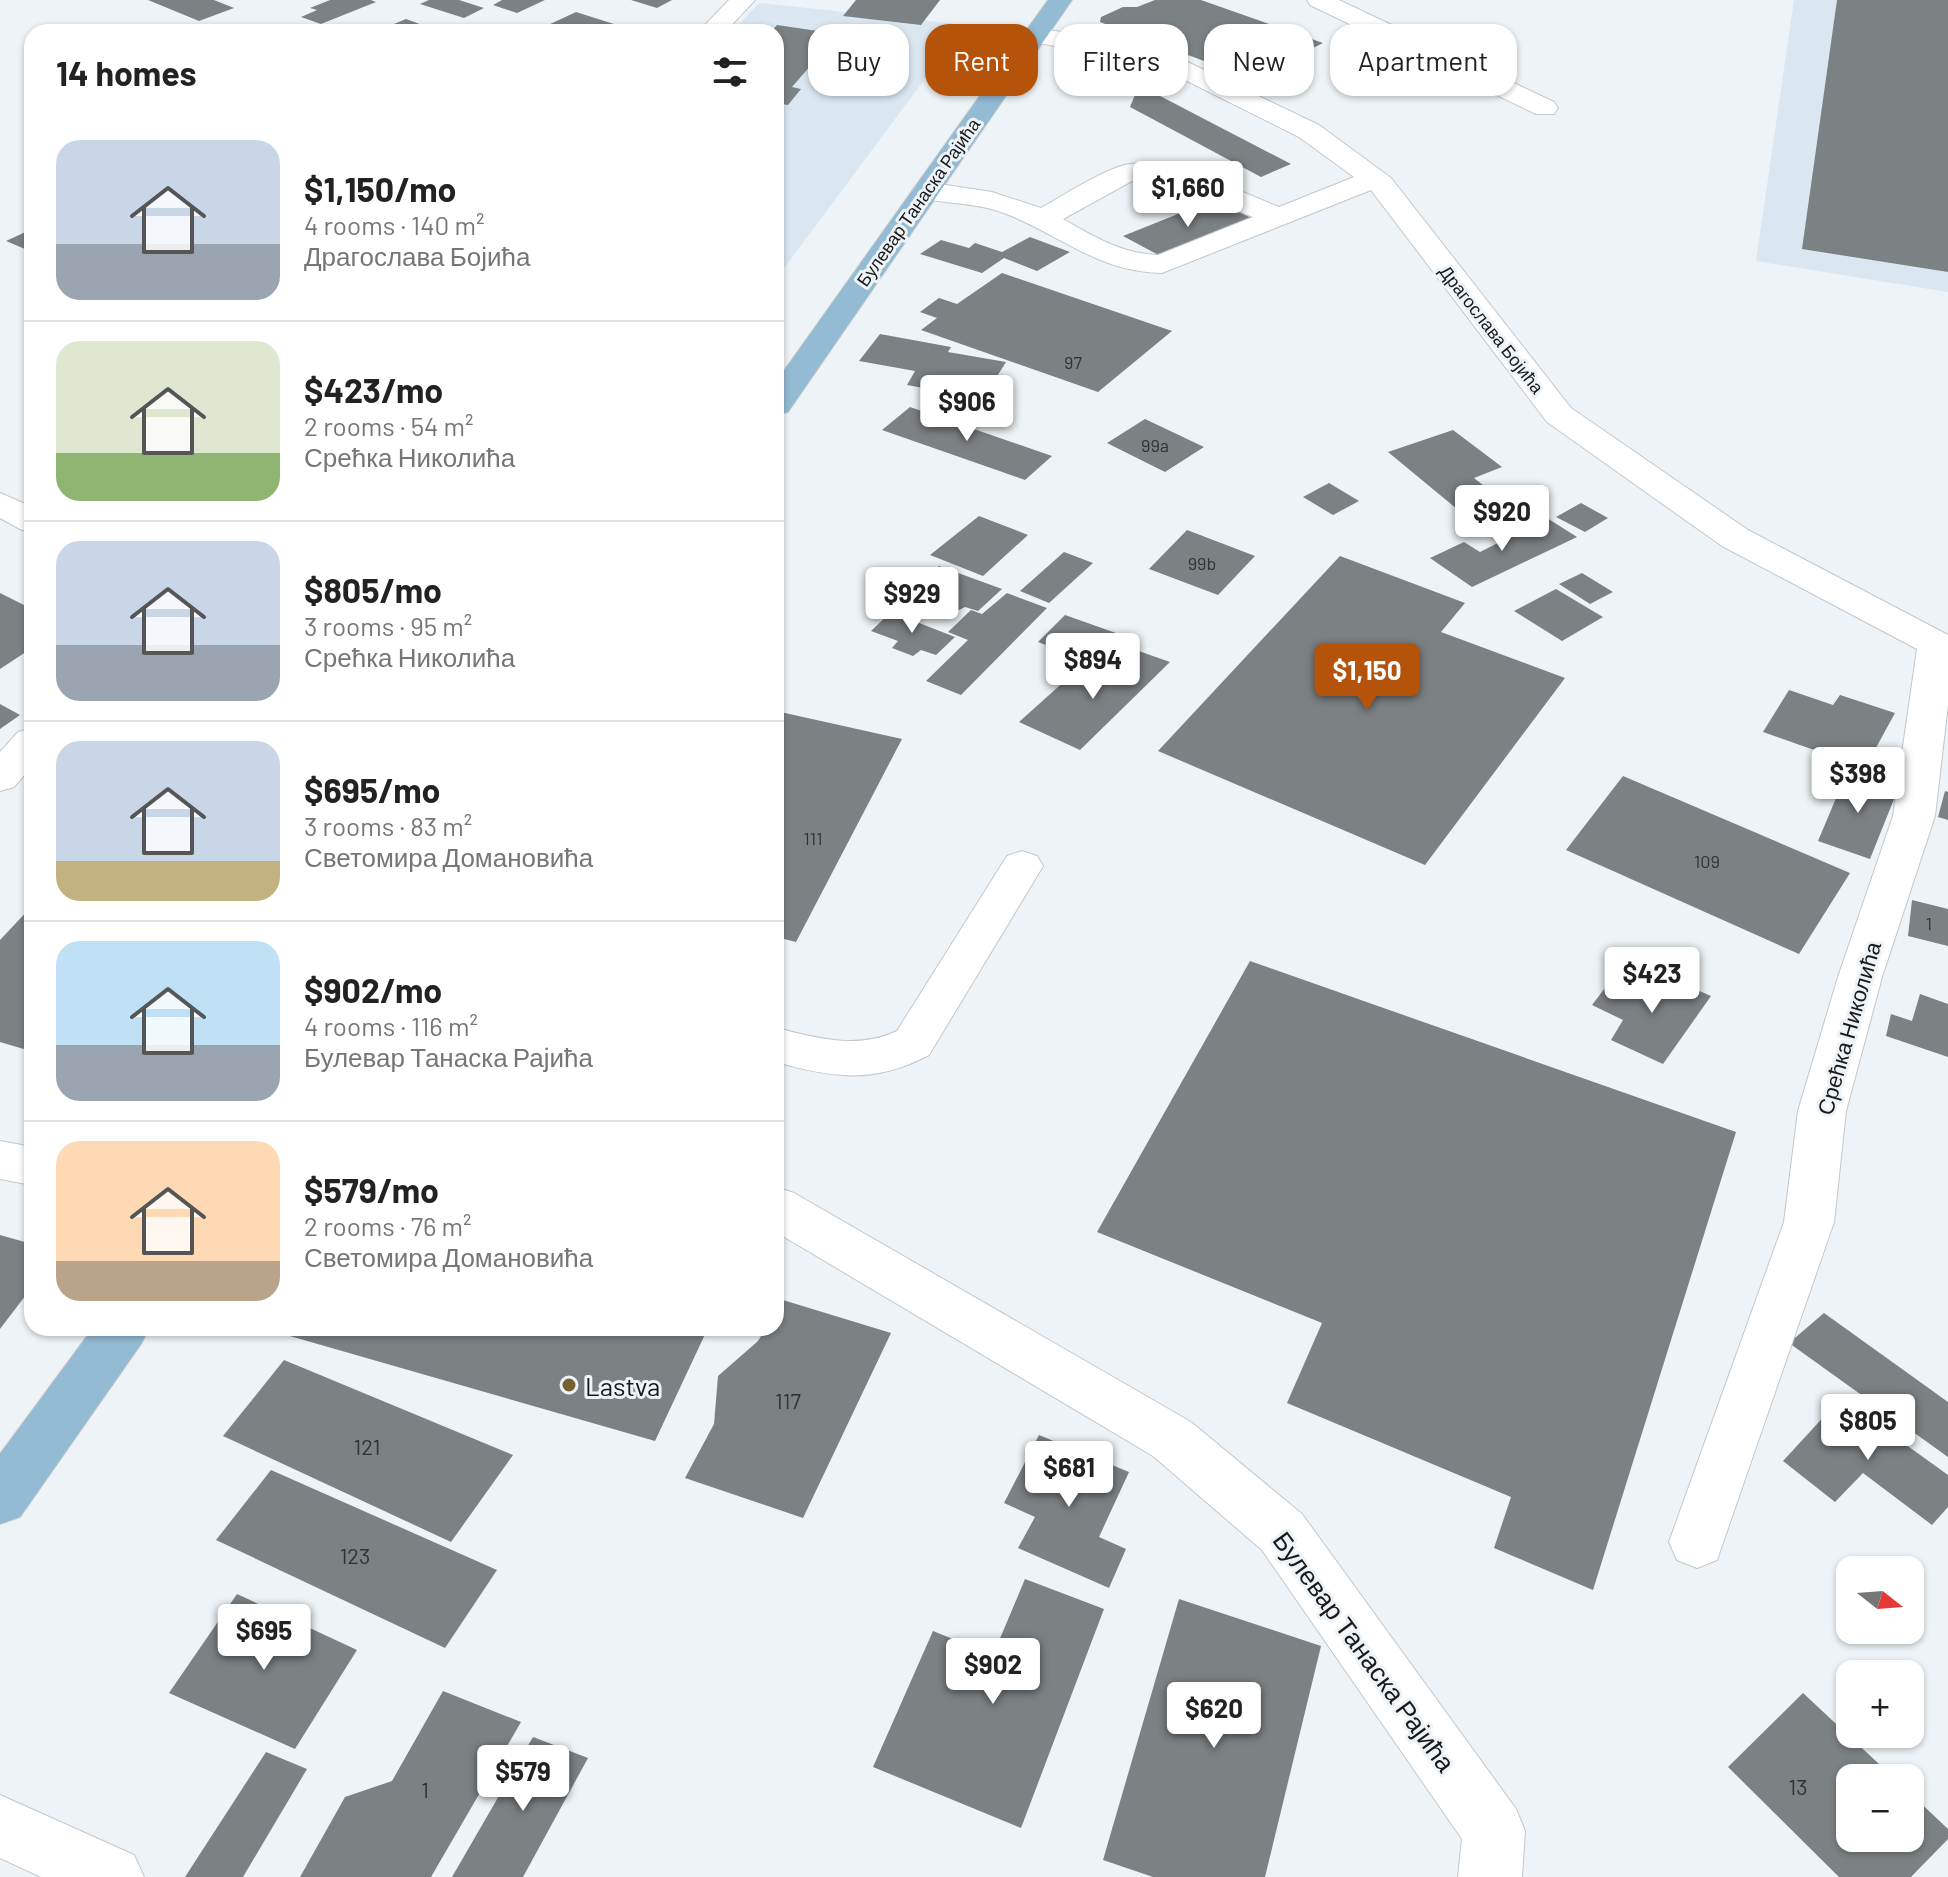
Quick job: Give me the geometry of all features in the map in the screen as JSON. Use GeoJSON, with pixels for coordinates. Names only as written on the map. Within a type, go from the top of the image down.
{"type":"FeatureCollection","features":[{"type":"Feature","properties":{"kind":"main road","name":"Булевар Танаска Рајића"},"geometry":{"type":"LineString","coordinates":[[1038,32],[1060,0]]}},
{"type":"Feature","properties":{"kind":"main road","name":"Булевар Танаска Рајића"},"geometry":{"type":"LineString","coordinates":[[784,394],[993,96]]}},
{"type":"Feature","properties":{"kind":"main road"},"geometry":{"type":"LineString","coordinates":[[0,1499],[117,1336]]}},
{"type":"Feature","properties":{"kind":"street"},"geometry":{"type":"LineString","coordinates":[[719,24],[743,0]]}},
{"type":"Feature","properties":{"kind":"street"},"geometry":{"type":"LineString","coordinates":[[1319,0],[1545,108]]}},
{"type":"Feature","properties":{"kind":"street","name":"Драгослава Бојића"},"geometry":{"type":"LineString","coordinates":[[1038,36],[1115,48],[1166,61],[1309,131],[1375,179],[1559,415],[1735,538],[1942,648]]}},
{"type":"Feature","properties":{"kind":"street"},"geometry":{"type":"LineString","coordinates":[[1041,219],[1127,173],[1138,172],[1165,175],[1280,218]]}},
{"type":"Feature","properties":{"kind":"street"},"geometry":{"type":"LineString","coordinates":[[926,191],[1011,205],[1119,260],[1146,265],[1162,264],[1375,179]]}},
{"type":"Feature","properties":{"kind":"street"},"geometry":{"type":"LineString","coordinates":[[0,503],[24,517]]}},
{"type":"Feature","properties":{"kind":"street","name":"Срећка Николића"},"geometry":{"type":"LineString","coordinates":[[1697,1542],[1809,1222],[1822,1111],[1860,977],[1914,816],[1942,648]]}},
{"type":"Feature","properties":{"kind":"street"},"geometry":{"type":"LineString","coordinates":[[0,777],[24,750]]}},
{"type":"Feature","properties":{"kind":"street"},"geometry":{"type":"LineString","coordinates":[[784,1047],[827,1059],[867,1059],[892,1055],[913,1043],[1022,866]]}},
{"type":"Feature","properties":{"kind":"street"},"geometry":{"type":"LineString","coordinates":[[0,1160],[24,1164]]}},
{"type":"Feature","properties":{"kind":"street","name":"Булевар Танаска Рајића"},"geometry":{"type":"LineString","coordinates":[[784,1212],[1172,1439],[1282,1532],[1494,1831],[1490,1877]]}},
{"type":"Feature","properties":{"kind":"street"},"geometry":{"type":"LineString","coordinates":[[0,1826],[112,1877]]}},
{"type":"Feature","properties":{"kind":"shaded area"},"geometry":{"type":"Polygon","coordinates":[[[1794,0],[1948,0],[1948,292],[1756,261],[1794,0]]]}},
{"type":"Feature","properties":{"kind":"shaded area"},"geometry":{"type":"Polygon","coordinates":[[[759,3],[956,24],[925,24],[925,79],[784,268],[784,24],[739,24],[759,3]]]}},
{"type":"Feature","properties":{"kind":"building"},"geometry":{"type":"Polygon","coordinates":[[[148,0],[214,0],[234,8],[199,21],[148,0]]]}},
{"type":"Feature","properties":{"kind":"building"},"geometry":{"type":"Polygon","coordinates":[[[330,0],[376,2],[321,24],[301,17],[317,10],[310,8],[330,0]]]}},
{"type":"Feature","properties":{"kind":"building"},"geometry":{"type":"Polygon","coordinates":[[[429,0],[459,0],[484,8],[464,18],[420,4],[429,0]]]}},
{"type":"Feature","properties":{"kind":"building"},"geometry":{"type":"Polygon","coordinates":[[[502,0],[545,0],[517,13],[493,5],[502,0]]]}},
{"type":"Feature","properties":{"kind":"building"},"geometry":{"type":"Polygon","coordinates":[[[631,0],[672,0],[657,8],[631,0]]]}},
{"type":"Feature","properties":{"kind":"building"},"geometry":{"type":"Polygon","coordinates":[[[856,0],[940,0],[921,25],[843,16],[856,0]]]}},
{"type":"Feature","properties":{"kind":"building"},"geometry":{"type":"Polygon","coordinates":[[[1155,0],[1201,0],[1269,24],[1204,24],[1204,61],[1188,55],[1188,24],[1100,22],[1101,17],[1123,7],[1137,7],[1155,0]]]}},
{"type":"Feature","properties":{"kind":"building"},"geometry":{"type":"Polygon","coordinates":[[[1837,0],[1948,0],[1948,272],[1802,249],[1837,0]]]}},
{"type":"Feature","properties":{"kind":"building"},"geometry":{"type":"Polygon","coordinates":[[[576,12],[614,24],[550,24],[576,12]]]}},
{"type":"Feature","properties":{"kind":"building"},"geometry":{"type":"Polygon","coordinates":[[[406,19],[420,24],[394,24],[406,19]]]}},
{"type":"Feature","properties":{"kind":"building"},"geometry":{"type":"Polygon","coordinates":[[[784,26],[808,30],[808,69],[792,87],[801,89],[788,105],[784,104],[784,26]]]}},
{"type":"Feature","properties":{"kind":"building"},"geometry":{"type":"Polygon","coordinates":[[[1134,96],[1160,96],[1291,164],[1261,177],[1130,107],[1134,96]]]}},
{"type":"Feature","properties":{"kind":"building"},"geometry":{"type":"Polygon","coordinates":[[[1213,200],[1254,219],[1164,258],[1123,236],[1213,200]]]}},
{"type":"Feature","properties":{"kind":"building"},"geometry":{"type":"Polygon","coordinates":[[[24,233],[24,249],[6,241],[24,233]]]}},
{"type":"Feature","properties":{"kind":"building"},"geometry":{"type":"Polygon","coordinates":[[[1030,237],[1070,252],[1037,271],[1004,258],[982,273],[920,254],[941,240],[969,248],[975,243],[1002,252],[1030,237]]]}},
{"type":"Feature","properties":{"kind":"building"},"geometry":{"type":"Polygon","coordinates":[[[1002,273],[1172,331],[1098,392],[921,330],[937,318],[920,312],[939,298],[957,304],[1002,273]]]}},
{"type":"Feature","properties":{"kind":"building"},"geometry":{"type":"Polygon","coordinates":[[[880,334],[951,347],[948,352],[1006,362],[983,399],[907,385],[915,371],[859,361],[880,334]]]}},
{"type":"Feature","properties":{"kind":"building"},"geometry":{"type":"Polygon","coordinates":[[[910,407],[1052,456],[1025,480],[882,430],[910,407]]]}},
{"type":"Feature","properties":{"kind":"building"},"geometry":{"type":"Polygon","coordinates":[[[1145,419],[1204,447],[1165,472],[1107,443],[1145,419]]]}},
{"type":"Feature","properties":{"kind":"building"},"geometry":{"type":"Polygon","coordinates":[[[1453,430],[1502,467],[1474,478],[1497,496],[1457,509],[1388,452],[1453,430]]]}},
{"type":"Feature","properties":{"kind":"building"},"geometry":{"type":"Polygon","coordinates":[[[1329,483],[1359,501],[1333,515],[1303,497],[1329,483]]]}},
{"type":"Feature","properties":{"kind":"building"},"geometry":{"type":"Polygon","coordinates":[[[1581,503],[1608,518],[1585,532],[1556,517],[1581,503]]]}},
{"type":"Feature","properties":{"kind":"building"},"geometry":{"type":"Polygon","coordinates":[[[979,516],[1028,535],[983,576],[930,555],[979,516]]]}},
{"type":"Feature","properties":{"kind":"building"},"geometry":{"type":"Polygon","coordinates":[[[1547,518],[1577,537],[1472,587],[1430,558],[1464,542],[1480,552],[1547,518]]]}},
{"type":"Feature","properties":{"kind":"building"},"geometry":{"type":"Polygon","coordinates":[[[1187,530],[1255,556],[1218,595],[1149,569],[1187,530]]]}},
{"type":"Feature","properties":{"kind":"building"},"geometry":{"type":"Polygon","coordinates":[[[1064,552],[1093,563],[1049,603],[1020,591],[1064,552]]]}},
{"type":"Feature","properties":{"kind":"building"},"geometry":{"type":"Polygon","coordinates":[[[1340,556],[1465,603],[1441,632],[1565,678],[1425,865],[1158,751],[1340,556]]]}},
{"type":"Feature","properties":{"kind":"building"},"geometry":{"type":"Polygon","coordinates":[[[939,566],[1002,589],[978,611],[965,607],[955,612],[922,600],[928,594],[912,588],[939,566]]]}},
{"type":"Feature","properties":{"kind":"building"},"geometry":{"type":"Polygon","coordinates":[[[1582,573],[1613,592],[1590,604],[1559,584],[1582,573]]]}},
{"type":"Feature","properties":{"kind":"building"},"geometry":{"type":"Polygon","coordinates":[[[1556,589],[1603,617],[1562,641],[1514,611],[1556,589]]]}},
{"type":"Feature","properties":{"kind":"building"},"geometry":{"type":"Polygon","coordinates":[[[0,593],[24,605],[24,653],[0,669],[0,593]]]}},
{"type":"Feature","properties":{"kind":"building"},"geometry":{"type":"Polygon","coordinates":[[[1007,593],[1047,608],[961,695],[926,681],[968,640],[948,632],[971,610],[982,614],[1007,593]]]}},
{"type":"Feature","properties":{"kind":"building"},"geometry":{"type":"Polygon","coordinates":[[[891,612],[955,637],[936,655],[921,650],[913,656],[892,648],[898,641],[871,631],[891,612]]]}},
{"type":"Feature","properties":{"kind":"building"},"geometry":{"type":"Polygon","coordinates":[[[1065,615],[1130,638],[1103,666],[1038,642],[1065,615]]]}},
{"type":"Feature","properties":{"kind":"building"},"geometry":{"type":"Polygon","coordinates":[[[1133,649],[1170,662],[1080,750],[1019,722],[1068,678],[1093,688],[1133,649]]]}},
{"type":"Feature","properties":{"kind":"building"},"geometry":{"type":"Polygon","coordinates":[[[1789,690],[1833,705],[1840,695],[1895,713],[1865,768],[1763,732],[1789,690]]]}},
{"type":"Feature","properties":{"kind":"building"},"geometry":{"type":"Polygon","coordinates":[[[0,704],[20,715],[0,729],[0,704]]]}},
{"type":"Feature","properties":{"kind":"building"},"geometry":{"type":"Polygon","coordinates":[[[784,713],[902,739],[796,942],[784,939],[784,713]]]}},
{"type":"Feature","properties":{"kind":"building"},"geometry":{"type":"Polygon","coordinates":[[[1847,772],[1898,789],[1870,859],[1818,841],[1847,772]]]}},
{"type":"Feature","properties":{"kind":"building"},"geometry":{"type":"Polygon","coordinates":[[[1623,776],[1850,873],[1799,954],[1566,850],[1623,776]]]}},
{"type":"Feature","properties":{"kind":"building"},"geometry":{"type":"Polygon","coordinates":[[[1945,791],[1948,792],[1948,820],[1938,817],[1945,791]]]}},
{"type":"Feature","properties":{"kind":"building"},"geometry":{"type":"Polygon","coordinates":[[[1912,900],[1948,909],[1948,946],[1908,936],[1912,900]]]}},
{"type":"Feature","properties":{"kind":"building"},"geometry":{"type":"Polygon","coordinates":[[[24,914],[24,1049],[0,1042],[0,940],[24,914]]]}},
{"type":"Feature","properties":{"kind":"building"},"geometry":{"type":"Polygon","coordinates":[[[1250,961],[1736,1132],[1593,1590],[1494,1548],[1511,1497],[1287,1403],[1322,1323],[1097,1232],[1250,961]]]}},
{"type":"Feature","properties":{"kind":"building"},"geometry":{"type":"Polygon","coordinates":[[[1658,973],[1711,996],[1663,1064],[1611,1040],[1623,1020],[1592,1005],[1611,980],[1643,994],[1658,973]]]}},
{"type":"Feature","properties":{"kind":"building"},"geometry":{"type":"Polygon","coordinates":[[[1920,994],[1948,1004],[1948,1057],[1886,1036],[1891,1014],[1912,1021],[1920,994]]]}},
{"type":"Feature","properties":{"kind":"building"},"geometry":{"type":"Polygon","coordinates":[[[0,1235],[24,1242],[24,1298],[0,1329],[0,1235]]]}},
{"type":"Feature","properties":{"kind":"building"},"geometry":{"type":"Polygon","coordinates":[[[784,1300],[891,1333],[803,1518],[685,1478],[714,1424],[718,1376],[761,1336],[784,1336],[784,1300]]]}},
{"type":"Feature","properties":{"kind":"building"},"geometry":{"type":"Polygon","coordinates":[[[1824,1313],[1948,1402],[1948,1457],[1789,1343],[1824,1313]]]}},
{"type":"Feature","properties":{"kind":"building","name":"Lastva"},"geometry":{"type":"Polygon","coordinates":[[[290,1336],[704,1336],[655,1441],[290,1336]]]}},
{"type":"Feature","properties":{"kind":"building"},"geometry":{"type":"Polygon","coordinates":[[[284,1360],[513,1455],[451,1542],[223,1436],[284,1360]]]}},
{"type":"Feature","properties":{"kind":"building"},"geometry":{"type":"Polygon","coordinates":[[[1841,1398],[1948,1475],[1948,1507],[1932,1525],[1863,1473],[1835,1502],[1783,1461],[1841,1398]]]}},
{"type":"Feature","properties":{"kind":"building"},"geometry":{"type":"Polygon","coordinates":[[[1039,1435],[1129,1472],[1099,1537],[1126,1549],[1109,1588],[1018,1548],[1035,1517],[1004,1503],[1039,1435]]]}},
{"type":"Feature","properties":{"kind":"building"},"geometry":{"type":"Polygon","coordinates":[[[271,1470],[497,1570],[445,1648],[216,1540],[271,1470]]]}},
{"type":"Feature","properties":{"kind":"building"},"geometry":{"type":"Polygon","coordinates":[[[1025,1579],[1104,1609],[1021,1828],[873,1767],[933,1631],[993,1655],[1025,1579]]]}},
{"type":"Feature","properties":{"kind":"building"},"geometry":{"type":"Polygon","coordinates":[[[237,1594],[357,1650],[295,1749],[169,1693],[237,1594]]]}},
{"type":"Feature","properties":{"kind":"building"},"geometry":{"type":"Polygon","coordinates":[[[1179,1599],[1321,1646],[1265,1877],[1153,1877],[1103,1860],[1179,1599]]]}},
{"type":"Feature","properties":{"kind":"building"},"geometry":{"type":"Polygon","coordinates":[[[443,1691],[521,1722],[431,1877],[300,1877],[345,1797],[392,1781],[443,1691]]]}},
{"type":"Feature","properties":{"kind":"building"},"geometry":{"type":"Polygon","coordinates":[[[1803,1693],[1836,1724],[1836,1748],[1862,1748],[1879,1764],[1836,1764],[1836,1852],[1924,1852],[1924,1806],[1948,1829],[1948,1839],[1911,1877],[1839,1877],[1728,1767],[1803,1693]]]}},
{"type":"Feature","properties":{"kind":"building"},"geometry":{"type":"Polygon","coordinates":[[[533,1737],[588,1758],[523,1877],[452,1877],[533,1737]]]}},
{"type":"Feature","properties":{"kind":"building"},"geometry":{"type":"Polygon","coordinates":[[[266,1752],[307,1769],[243,1877],[185,1877],[266,1752]]]}},
{"type":"Feature","properties":{"kind":"place","name":"Lastva"},"geometry":{"type":"Point","coordinates":[569,1385]}}]}
